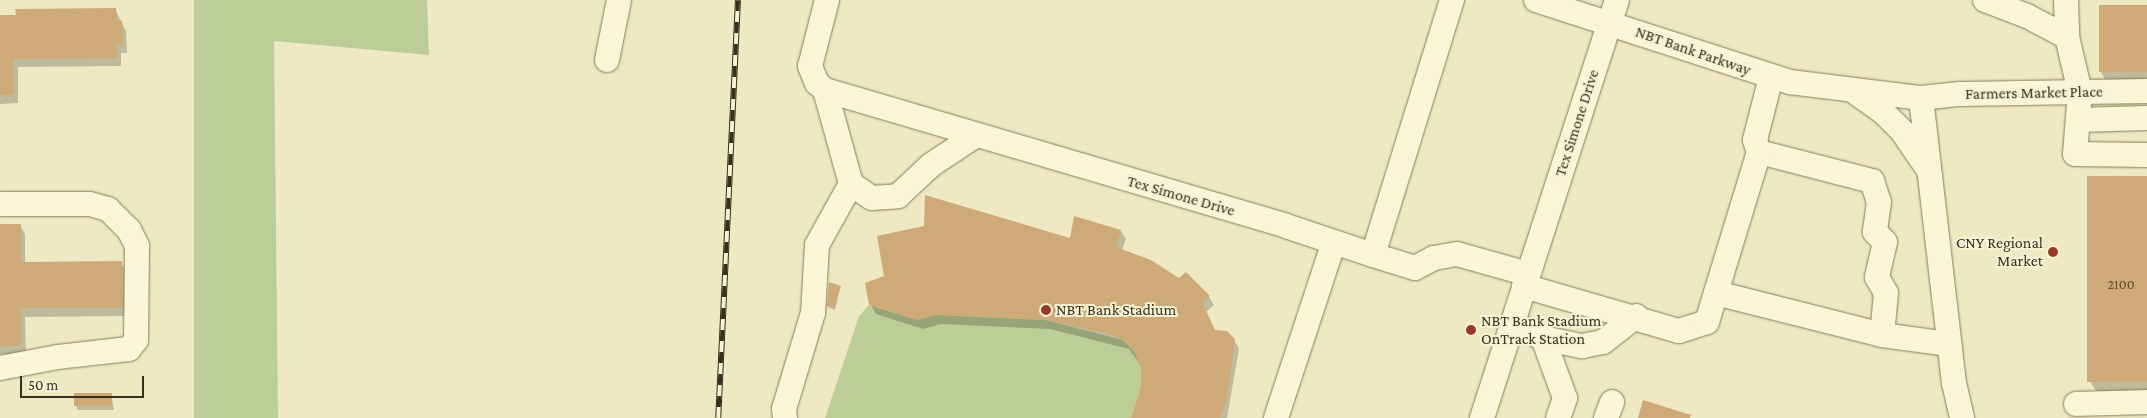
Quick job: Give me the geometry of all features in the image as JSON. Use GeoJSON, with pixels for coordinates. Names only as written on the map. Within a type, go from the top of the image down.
{"type":"FeatureCollection","features":[{"type":"Feature","properties":{"kind":"street"},"geometry":{"type":"LineString","coordinates":[[607,60],[619,0]]}},
{"type":"Feature","properties":{"kind":"street"},"geometry":{"type":"LineString","coordinates":[[827,0],[810,66],[817,83],[825,90],[851,184],[872,198],[898,196],[931,165],[975,136]]}},
{"type":"Feature","properties":{"kind":"street"},"geometry":{"type":"LineString","coordinates":[[1373,256],[1452,0]]}},
{"type":"Feature","properties":{"kind":"street","name":"NBT Bank Parkway"},"geometry":{"type":"LineString","coordinates":[[1536,0],[1771,77],[1852,91],[1921,98],[1950,344],[1962,418]]}},
{"type":"Feature","properties":{"kind":"street","name":"Tex Simone Drive"},"geometry":{"type":"LineString","coordinates":[[1482,418],[1617,0]]}},
{"type":"Feature","properties":{"kind":"street"},"geometry":{"type":"LineString","coordinates":[[1985,0],[2027,16],[2067,38]]}},
{"type":"Feature","properties":{"kind":"street"},"geometry":{"type":"LineString","coordinates":[[2066,0],[2067,38],[2080,92],[2075,154],[2147,155]]}},
{"type":"Feature","properties":{"kind":"street"},"geometry":{"type":"LineString","coordinates":[[1771,77],[1755,140],[1759,152],[1716,293],[1882,334],[1950,344]]}},
{"type":"Feature","properties":{"kind":"street","name":"Tex Simone Drive"},"geometry":{"type":"LineString","coordinates":[[825,90],[1415,268],[1434,258],[1457,254],[1526,280],[1679,332],[1707,322],[1716,293]]}},
{"type":"Feature","properties":{"kind":"street","name":"NBT Bank Parkway"},"geometry":{"type":"LineString","coordinates":[[1852,91],[1883,112],[1902,131],[1930,171]]}},
{"type":"Feature","properties":{"kind":"street","name":"Farmers Market Place"},"geometry":{"type":"LineString","coordinates":[[1921,98],[1960,94],[2147,91]]}},
{"type":"Feature","properties":{"kind":"street"},"geometry":{"type":"LineString","coordinates":[[2078,120],[2147,118]]}},
{"type":"Feature","properties":{"kind":"street"},"geometry":{"type":"LineString","coordinates":[[1759,152],[1872,181],[1879,202],[1875,232],[1885,242],[1877,277],[1886,293],[1882,334]]}},
{"type":"Feature","properties":{"kind":"street"},"geometry":{"type":"LineString","coordinates":[[785,418],[784,409],[813,313],[817,245],[851,184]]}},
{"type":"Feature","properties":{"kind":"street"},"geometry":{"type":"LineString","coordinates":[[0,204],[90,204],[108,209],[129,230],[137,246],[136,340],[129,350],[41,359],[0,368]]}},
{"type":"Feature","properties":{"kind":"street"},"geometry":{"type":"LineString","coordinates":[[1276,418],[1334,242]]}},
{"type":"Feature","properties":{"kind":"street"},"geometry":{"type":"LineString","coordinates":[[1512,323],[1543,338],[1582,346],[1602,342],[1636,316]]}},
{"type":"Feature","properties":{"kind":"street"},"geometry":{"type":"LineString","coordinates":[[1543,338],[1565,398],[1558,418]]}},
{"type":"Feature","properties":{"kind":"street"},"geometry":{"type":"LineString","coordinates":[[2076,404],[2147,402]]}},
{"type":"Feature","properties":{"kind":"green space"},"geometry":{"type":"Polygon","coordinates":[[[194,0],[427,0],[429,55],[274,41],[278,418],[194,418],[194,0]]]}},
{"type":"Feature","properties":{"kind":"green space"},"geometry":{"type":"Polygon","coordinates":[[[869,305],[917,320],[936,315],[1045,320],[1123,340],[1134,351],[1141,368],[1141,386],[1131,418],[825,418],[859,316],[869,305]]]}},
{"type":"Feature","properties":{"kind":"building"},"geometry":{"type":"Polygon","coordinates":[[[2099,5],[2147,5],[2147,72],[2099,72],[2099,5]]]}},
{"type":"Feature","properties":{"kind":"building"},"geometry":{"type":"Polygon","coordinates":[[[116,8],[117,21],[122,21],[123,45],[116,45],[117,58],[13,59],[14,95],[0,95],[0,15],[16,15],[15,9],[116,8]]]}},
{"type":"Feature","properties":{"kind":"building"},"geometry":{"type":"Polygon","coordinates":[[[2087,176],[2147,176],[2147,382],[2087,382],[2087,176]]]}},
{"type":"Feature","properties":{"kind":"building","name":"NBT Bank Stadium"},"geometry":{"type":"Polygon","coordinates":[[[925,195],[1070,238],[1074,216],[1121,230],[1116,247],[1151,260],[1179,278],[1186,272],[1210,296],[1202,302],[1215,330],[1227,331],[1235,339],[1227,398],[1220,418],[1131,418],[1141,386],[1141,368],[1134,351],[1123,340],[1109,334],[1045,320],[936,315],[917,320],[869,305],[865,283],[884,276],[877,236],[924,226],[925,195]]]}},
{"type":"Feature","properties":{"kind":"building"},"geometry":{"type":"Polygon","coordinates":[[[0,224],[21,224],[21,262],[122,261],[122,308],[21,308],[21,346],[0,346],[0,224]]]}},
{"type":"Feature","properties":{"kind":"building"},"geometry":{"type":"Polygon","coordinates":[[[829,282],[841,286],[834,308],[827,306],[829,282]]]}},
{"type":"Feature","properties":{"kind":"building"},"geometry":{"type":"Polygon","coordinates":[[[74,393],[112,393],[112,406],[74,406],[74,393]]]}},
{"type":"Feature","properties":{"kind":"building"},"geometry":{"type":"Polygon","coordinates":[[[1643,400],[1691,415],[1690,418],[1638,418],[1643,400]]]}},
{"type":"Feature","properties":{"kind":"railway"},"geometry":{"type":"LineString","coordinates":[[718,418],[738,0]]}},
{"type":"Feature","properties":{"kind":"place","name":"CNY Regional Market"},"geometry":{"type":"Point","coordinates":[2053,252]}},
{"type":"Feature","properties":{"kind":"place","name":"NBT Bank Stadium"},"geometry":{"type":"Point","coordinates":[1046,310]}},
{"type":"Feature","properties":{"kind":"place","name":"NBT Bank Stadium OnTrack Station"},"geometry":{"type":"Point","coordinates":[1471,330]}}]}
